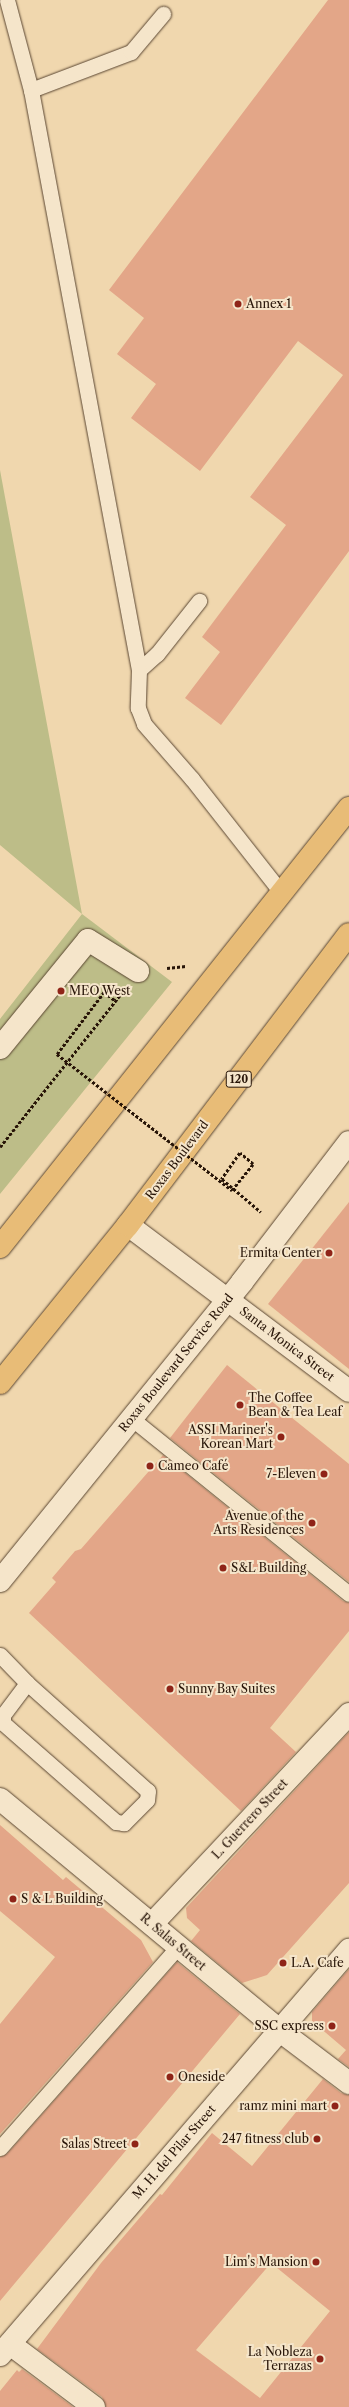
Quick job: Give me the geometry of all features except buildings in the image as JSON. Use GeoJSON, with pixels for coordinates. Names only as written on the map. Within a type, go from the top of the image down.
{"type":"FeatureCollection","features":[{"type":"Feature","properties":{"kind":"highway"},"geometry":{"type":"LineString","coordinates":[[0,1248],[225,962],[349,808]]}},
{"type":"Feature","properties":{"kind":"highway","name":"Roxas Boulevard"},"geometry":{"type":"LineString","coordinates":[[0,1383],[128,1225],[349,934]]}},
{"type":"Feature","properties":{"kind":"street"},"geometry":{"type":"LineString","coordinates":[[0,1048],[88,940],[138,971]]}},
{"type":"Feature","properties":{"kind":"street","name":"Roxas Boulevard Service Road"},"geometry":{"type":"LineString","coordinates":[[0,1581],[228,1299],[349,1142]]}},
{"type":"Feature","properties":{"kind":"street","name":"Santa Monica Street"},"geometry":{"type":"LineString","coordinates":[[128,1225],[349,1391]]}},
{"type":"Feature","properties":{"kind":"street","name":"L. Guerrero Street"},"geometry":{"type":"LineString","coordinates":[[152,1924],[349,1714]]}},
{"type":"Feature","properties":{"kind":"street","name":"R. Salas Street"},"geometry":{"type":"LineString","coordinates":[[0,1799],[279,2030],[349,2083]]}},
{"type":"Feature","properties":{"kind":"street","name":"M. H. del Pilar Street"},"geometry":{"type":"LineString","coordinates":[[5,2349],[349,1950]]}},
{"type":"Feature","properties":{"kind":"street"},"geometry":{"type":"LineString","coordinates":[[5,2349],[94,2407]]}},
{"type":"Feature","properties":{"kind":"lane"},"geometry":{"type":"LineString","coordinates":[[7,0],[31,90],[139,670],[138,708],[144,724],[192,778],[281,892]]}},
{"type":"Feature","properties":{"kind":"lane"},"geometry":{"type":"LineString","coordinates":[[31,90],[131,52],[163,14]]}},
{"type":"Feature","properties":{"kind":"lane"},"geometry":{"type":"LineString","coordinates":[[139,670],[157,654],[199,601]]}},
{"type":"Feature","properties":{"kind":"lane"},"geometry":{"type":"LineString","coordinates":[[131,1418],[349,1594]]}},
{"type":"Feature","properties":{"kind":"lane"},"geometry":{"type":"LineString","coordinates":[[0,1655],[27,1683],[148,1791],[147,1800],[124,1823],[116,1822],[3,1722],[3,1715],[27,1683]]}},
{"type":"Feature","properties":{"kind":"lane"},"geometry":{"type":"LineString","coordinates":[[0,2148],[178,1946]]}},
{"type":"Feature","properties":{"kind":"path"},"geometry":{"type":"LineString","coordinates":[[0,1147],[138,971],[225,962]]}},
{"type":"Feature","properties":{"kind":"path"},"geometry":{"type":"LineString","coordinates":[[116,1001],[104,992],[57,1054],[232,1190],[252,1164],[240,1153],[222,1178],[282,1229]]}},
{"type":"Feature","properties":{"kind":"green space"},"geometry":{"type":"Polygon","coordinates":[[[0,470],[82,914],[0,845],[0,470]]]}},
{"type":"Feature","properties":{"kind":"green space"},"geometry":{"type":"Polygon","coordinates":[[[82,914],[172,982],[0,1194],[0,1019],[82,914]]]}},
{"type":"Feature","properties":{"kind":"place","name":"Annex 1"},"geometry":{"type":"Point","coordinates":[238,304]}},
{"type":"Feature","properties":{"kind":"place","name":"MEO West"},"geometry":{"type":"Point","coordinates":[61,991]}},
{"type":"Feature","properties":{"kind":"place","name":"Ermita Center"},"geometry":{"type":"Point","coordinates":[329,1253]}},
{"type":"Feature","properties":{"kind":"place","name":"The Coffee Bean & Tea Leaf"},"geometry":{"type":"Point","coordinates":[240,1405]}},
{"type":"Feature","properties":{"kind":"place","name":"ASSI Mariner's Korean Mart"},"geometry":{"type":"Point","coordinates":[281,1437]}},
{"type":"Feature","properties":{"kind":"place","name":"Cameo Café"},"geometry":{"type":"Point","coordinates":[150,1466]}},
{"type":"Feature","properties":{"kind":"place","name":"7-Eleven"},"geometry":{"type":"Point","coordinates":[324,1474]}},
{"type":"Feature","properties":{"kind":"place","name":"Avenue of the Arts Residences"},"geometry":{"type":"Point","coordinates":[312,1523]}},
{"type":"Feature","properties":{"kind":"place","name":"S&L Building"},"geometry":{"type":"Point","coordinates":[223,1568]}},
{"type":"Feature","properties":{"kind":"place","name":"Sunny Bay Suites"},"geometry":{"type":"Point","coordinates":[170,1689]}},
{"type":"Feature","properties":{"kind":"place","name":"S & L Building"},"geometry":{"type":"Point","coordinates":[13,1899]}},
{"type":"Feature","properties":{"kind":"place","name":"L.A. Cafe"},"geometry":{"type":"Point","coordinates":[283,1963]}},
{"type":"Feature","properties":{"kind":"place","name":"SSC express"},"geometry":{"type":"Point","coordinates":[332,2026]}},
{"type":"Feature","properties":{"kind":"place","name":"Oneside"},"geometry":{"type":"Point","coordinates":[170,2077]}},
{"type":"Feature","properties":{"kind":"place","name":"ramz mini mart"},"geometry":{"type":"Point","coordinates":[335,2106]}},
{"type":"Feature","properties":{"kind":"place","name":"247 fitness club"},"geometry":{"type":"Point","coordinates":[317,2139]}},
{"type":"Feature","properties":{"kind":"place","name":"Salas Street"},"geometry":{"type":"Point","coordinates":[135,2144]}},
{"type":"Feature","properties":{"kind":"place","name":"Lim's Mansion"},"geometry":{"type":"Point","coordinates":[316,2262]}},
{"type":"Feature","properties":{"kind":"place","name":"La Nobleza Terrazas"},"geometry":{"type":"Point","coordinates":[320,2359]}}]}
